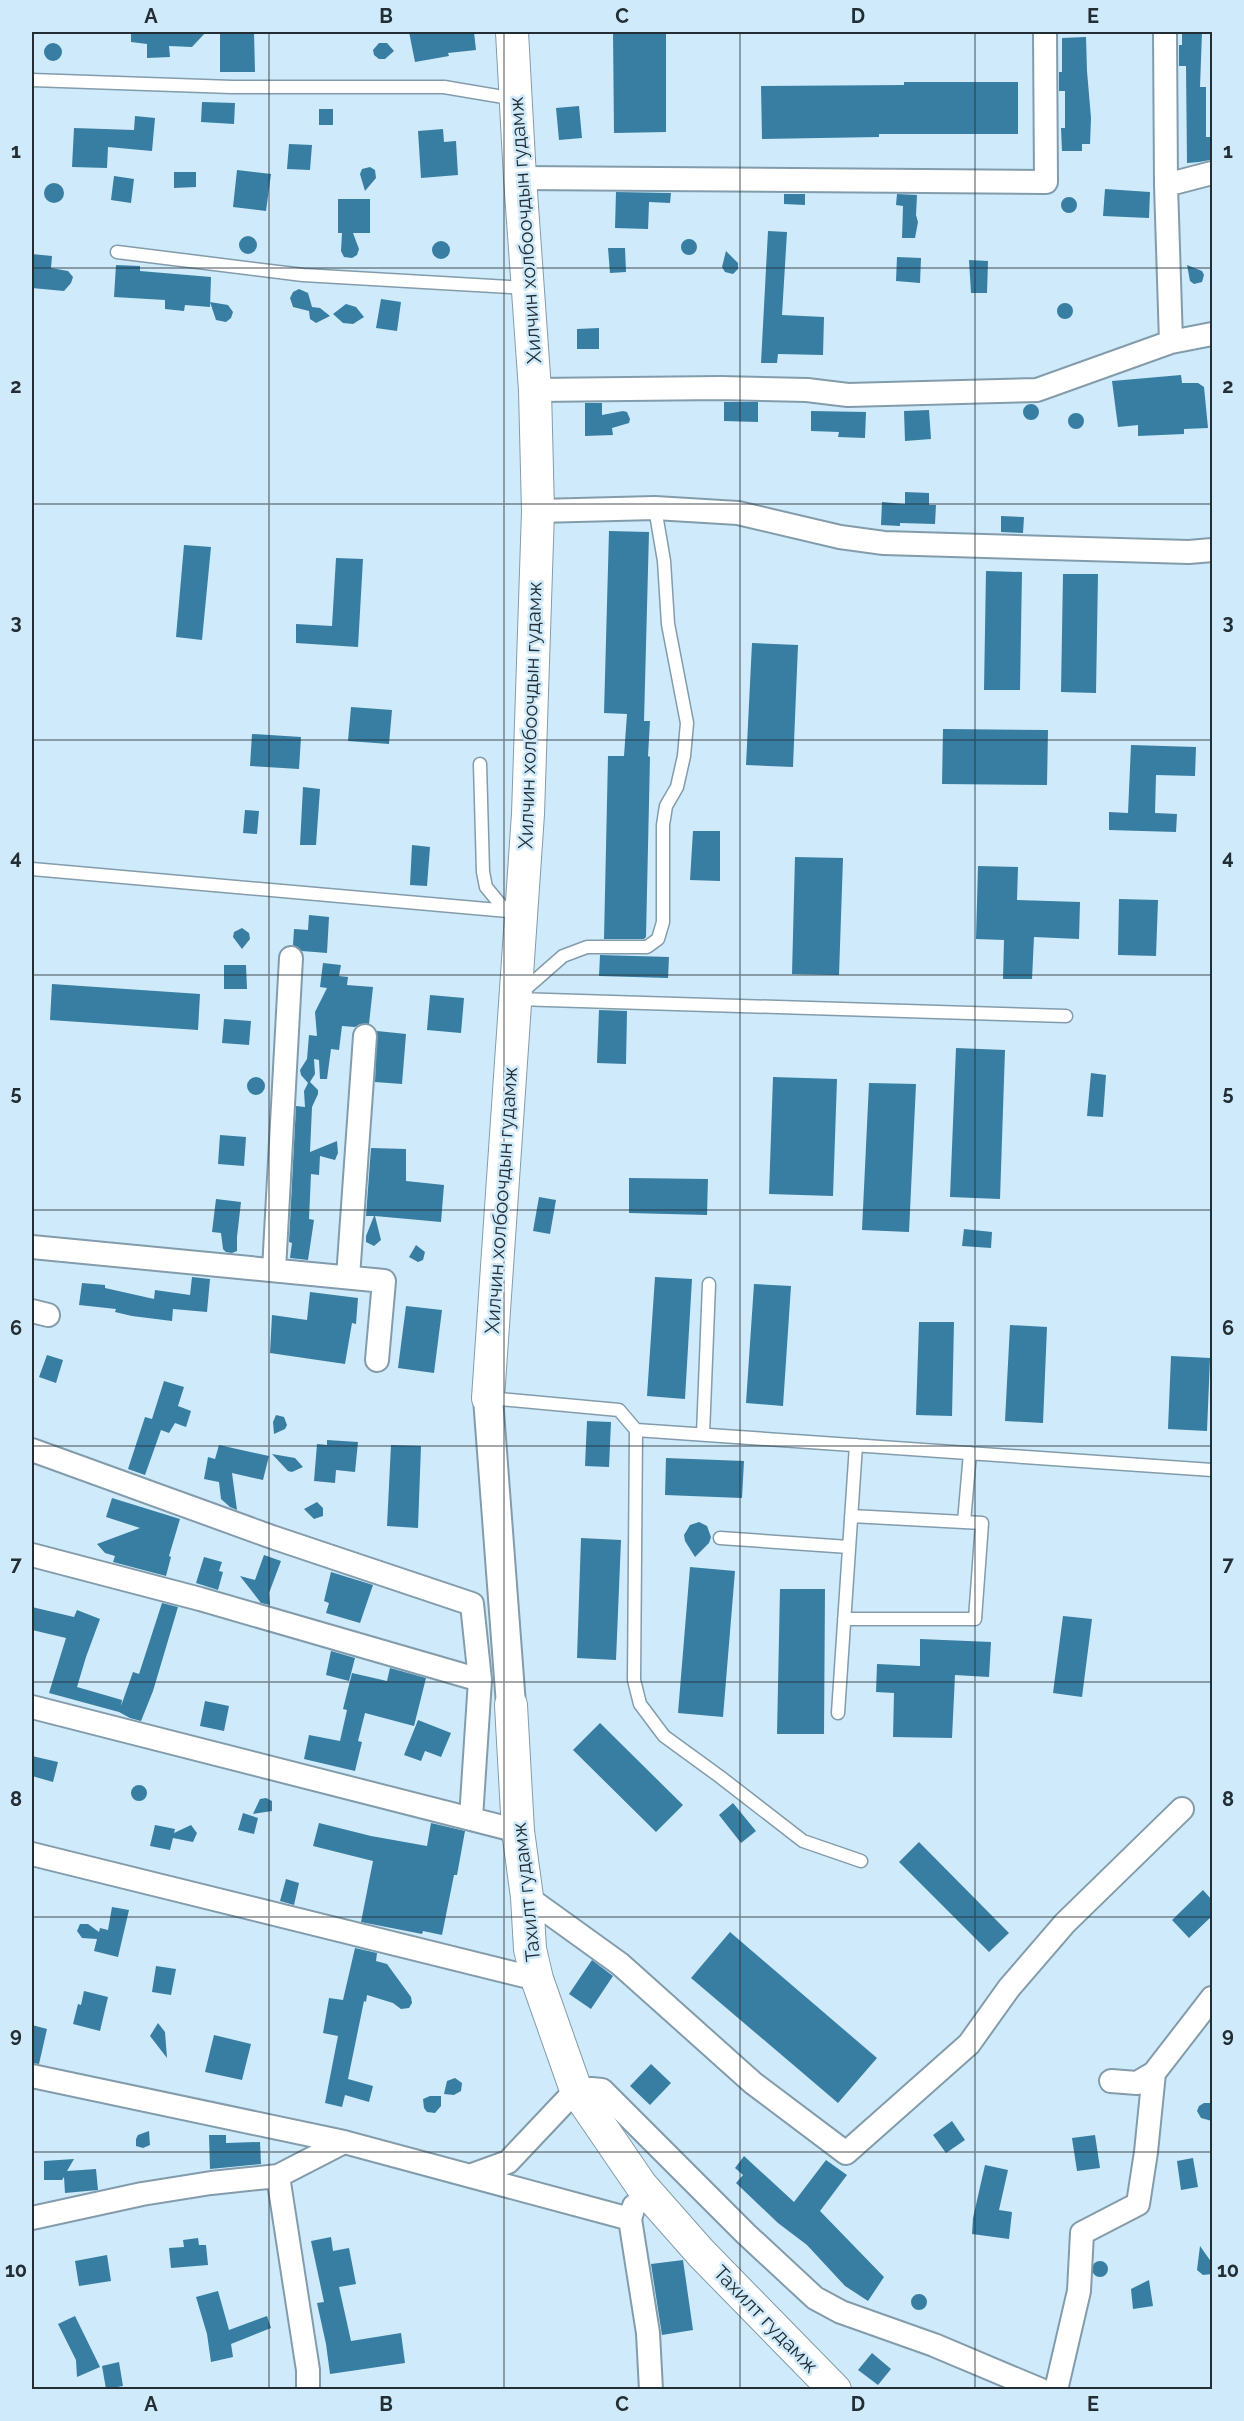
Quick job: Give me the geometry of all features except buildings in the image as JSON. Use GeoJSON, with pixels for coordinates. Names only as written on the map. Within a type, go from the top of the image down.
{"type":"FeatureCollection","features":[{"type":"Feature","properties":{"kind":"main road","name":"Хилчин холбоочдын гудамж"},"geometry":{"type":"LineString","coordinates":[[488,1398],[515,999],[513,911],[528,814],[538,511],[535,390],[512,32]]}},
{"type":"Feature","properties":{"kind":"main road","name":"Тахилт гудамж"},"geometry":{"type":"LineString","coordinates":[[511,1705],[518,1831],[527,1897],[530,1948],[537,1979],[576,2090],[641,2185],[701,2253],[835,2390]]}},
{"type":"Feature","properties":{"kind":"street"},"geometry":{"type":"LineString","coordinates":[[520,178],[1046,182],[1045,32]]}},
{"type":"Feature","properties":{"kind":"street"},"geometry":{"type":"LineString","coordinates":[[1166,32],[1166,185],[1171,342]]}},
{"type":"Feature","properties":{"kind":"street"},"geometry":{"type":"LineString","coordinates":[[1166,185],[1212,173]]}},
{"type":"Feature","properties":{"kind":"street"},"geometry":{"type":"LineString","coordinates":[[535,390],[720,388],[807,390],[848,395],[1037,390],[1171,342],[1212,334]]}},
{"type":"Feature","properties":{"kind":"street"},"geometry":{"type":"LineString","coordinates":[[538,511],[655,508],[738,513],[840,537],[884,543],[1189,552],[1212,550]]}},
{"type":"Feature","properties":{"kind":"street"},"geometry":{"type":"LineString","coordinates":[[274,1270],[291,957]]}},
{"type":"Feature","properties":{"kind":"street"},"geometry":{"type":"LineString","coordinates":[[348,1277],[365,1036]]}},
{"type":"Feature","properties":{"kind":"street"},"geometry":{"type":"LineString","coordinates":[[32,1247],[384,1281],[377,1360]]}},
{"type":"Feature","properties":{"kind":"street","name":"Тахилт гудамж"},"geometry":{"type":"LineString","coordinates":[[488,1398],[511,1705]]}},
{"type":"Feature","properties":{"kind":"street"},"geometry":{"type":"LineString","coordinates":[[32,1450],[272,1537],[472,1604],[480,1680],[471,1818]]}},
{"type":"Feature","properties":{"kind":"street"},"geometry":{"type":"LineString","coordinates":[[32,1555],[200,1599],[480,1680]]}},
{"type":"Feature","properties":{"kind":"street"},"geometry":{"type":"LineString","coordinates":[[32,1707],[518,1831]]}},
{"type":"Feature","properties":{"kind":"street"},"geometry":{"type":"LineString","coordinates":[[527,1897],[620,1964],[753,2083],[846,2153],[969,2044],[1009,1988],[1065,1923],[1182,1809]]}},
{"type":"Feature","properties":{"kind":"street"},"geometry":{"type":"LineString","coordinates":[[32,1854],[537,1979]]}},
{"type":"Feature","properties":{"kind":"street"},"geometry":{"type":"LineString","coordinates":[[1111,2081],[1137,2083],[1154,2073],[1212,1998]]}},
{"type":"Feature","properties":{"kind":"street"},"geometry":{"type":"LineString","coordinates":[[1056,2390],[1079,2291],[1082,2233],[1138,2204],[1154,2073]]}},
{"type":"Feature","properties":{"kind":"street"},"geometry":{"type":"LineString","coordinates":[[32,2076],[344,2142],[630,2219]]}},
{"type":"Feature","properties":{"kind":"street"},"geometry":{"type":"LineString","coordinates":[[472,2175],[508,2162],[576,2090],[591,2088],[607,2093],[746,2234],[815,2298],[841,2312],[933,2345],[1041,2390]]}},
{"type":"Feature","properties":{"kind":"street"},"geometry":{"type":"LineString","coordinates":[[32,2218],[142,2194],[211,2183],[278,2176],[344,2142]]}},
{"type":"Feature","properties":{"kind":"street"},"geometry":{"type":"LineString","coordinates":[[278,2176],[305,2348],[308,2390]]}},
{"type":"Feature","properties":{"kind":"street"},"geometry":{"type":"LineString","coordinates":[[641,2185],[630,2219],[648,2333],[651,2390]]}},
{"type":"Feature","properties":{"kind":"lane"},"geometry":{"type":"LineString","coordinates":[[32,80],[232,87],[444,87],[517,100]]}},
{"type":"Feature","properties":{"kind":"lane"},"geometry":{"type":"LineString","coordinates":[[117,252],[303,275],[528,288]]}},
{"type":"Feature","properties":{"kind":"lane"},"geometry":{"type":"LineString","coordinates":[[515,999],[538,975],[563,956],[587,947],[647,947],[658,939],[663,922],[663,825],[666,806],[677,787],[684,756],[687,723],[668,624],[664,561],[655,508]]}},
{"type":"Feature","properties":{"kind":"lane"},"geometry":{"type":"LineString","coordinates":[[480,764],[483,872],[486,886],[513,911]]}},
{"type":"Feature","properties":{"kind":"lane"},"geometry":{"type":"LineString","coordinates":[[32,869],[513,911]]}},
{"type":"Feature","properties":{"kind":"lane"},"geometry":{"type":"LineString","coordinates":[[515,999],[1066,1016]]}},
{"type":"Feature","properties":{"kind":"lane"},"geometry":{"type":"LineString","coordinates":[[703,1434],[709,1284]]}},
{"type":"Feature","properties":{"kind":"lane"},"geometry":{"type":"LineString","coordinates":[[488,1398],[619,1410],[636,1430],[634,1680],[640,1704],[664,1736],[803,1841],[861,1862]]}},
{"type":"Feature","properties":{"kind":"lane"},"geometry":{"type":"LineString","coordinates":[[636,1430],[1212,1470]]}},
{"type":"Feature","properties":{"kind":"lane"},"geometry":{"type":"LineString","coordinates":[[838,1713],[856,1445]]}},
{"type":"Feature","properties":{"kind":"lane"},"geometry":{"type":"LineString","coordinates":[[964,1522],[970,1453]]}},
{"type":"Feature","properties":{"kind":"lane"},"geometry":{"type":"LineString","coordinates":[[844,1618],[975,1619],[982,1523],[851,1516]]}},
{"type":"Feature","properties":{"kind":"lane"},"geometry":{"type":"LineString","coordinates":[[720,1538],[849,1547]]}}]}
